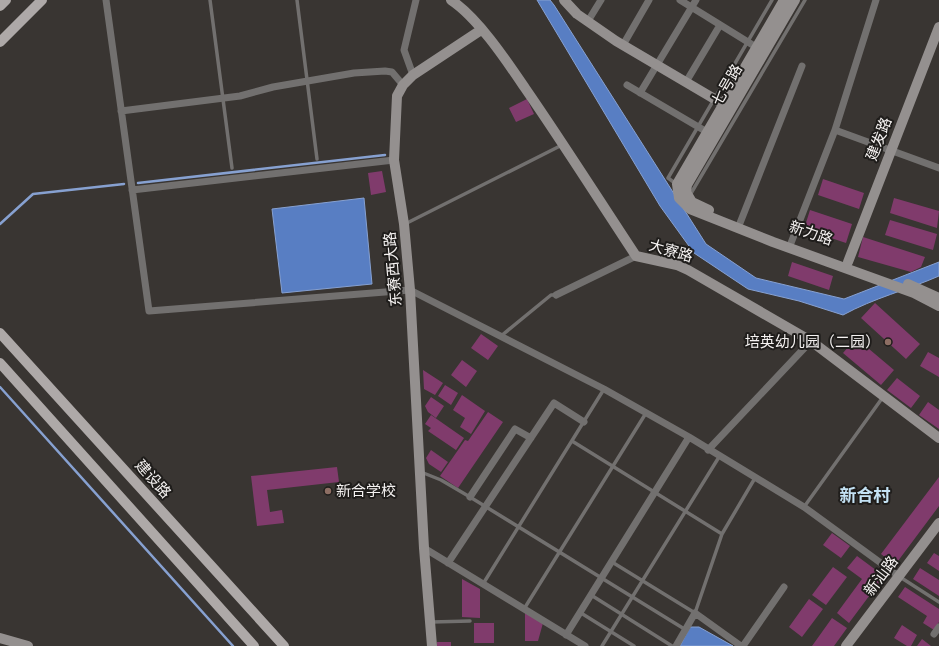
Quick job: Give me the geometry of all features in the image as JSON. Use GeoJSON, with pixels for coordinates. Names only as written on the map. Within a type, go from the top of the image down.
{"type":"FeatureCollection","features":[{"type":"Feature","properties":{"kind":"main road"},"geometry":{"type":"LineString","coordinates":[[0,6],[6,0]]}},
{"type":"Feature","properties":{"kind":"main road"},"geometry":{"type":"LineString","coordinates":[[0,42],[42,0]]}},
{"type":"Feature","properties":{"kind":"main road","name":"建设路"},"geometry":{"type":"LineString","coordinates":[[0,333],[284,646]]}},
{"type":"Feature","properties":{"kind":"main road"},"geometry":{"type":"LineString","coordinates":[[0,363],[254,646]]}},
{"type":"Feature","properties":{"kind":"street"},"geometry":{"type":"LineString","coordinates":[[106,0],[149,310],[410,290],[604,389],[689,437],[719,457],[804,507],[900,576]]}},
{"type":"Feature","properties":{"kind":"street"},"geometry":{"type":"LineString","coordinates":[[413,75],[404,50],[416,0]]}},
{"type":"Feature","properties":{"kind":"street","name":"大寮路"},"geometry":{"type":"LineString","coordinates":[[451,0],[460,6],[496,46],[564,144],[636,256],[677,265],[688,270],[812,341],[939,438]]}},
{"type":"Feature","properties":{"kind":"street"},"geometry":{"type":"LineString","coordinates":[[564,0],[577,14],[588,22],[623,45],[719,102]]}},
{"type":"Feature","properties":{"kind":"street"},"geometry":{"type":"LineString","coordinates":[[588,22],[601,0]]}},
{"type":"Feature","properties":{"kind":"street"},"geometry":{"type":"LineString","coordinates":[[623,45],[649,0]]}},
{"type":"Feature","properties":{"kind":"street"},"geometry":{"type":"LineString","coordinates":[[680,0],[752,45]]}},
{"type":"Feature","properties":{"kind":"street"},"geometry":{"type":"LineString","coordinates":[[640,93],[696,0]]}},
{"type":"Feature","properties":{"kind":"street","name":"七号路"},"geometry":{"type":"LineString","coordinates":[[682,184],[703,129],[752,45],[784,0]]}},
{"type":"Feature","properties":{"kind":"street","name":"七号路"},"geometry":{"type":"LineString","coordinates":[[682,184],[795,0]]}},
{"type":"Feature","properties":{"kind":"street"},"geometry":{"type":"LineString","coordinates":[[791,243],[835,130],[876,0]]}},
{"type":"Feature","properties":{"kind":"street"},"geometry":{"type":"LineString","coordinates":[[686,82],[720,25]]}},
{"type":"Feature","properties":{"kind":"street","name":"建发路"},"geometry":{"type":"LineString","coordinates":[[848,262],[890,150],[939,27]]}},
{"type":"Feature","properties":{"kind":"street","name":"东寮西大路"},"geometry":{"type":"LineString","coordinates":[[432,646],[424,548],[410,290],[404,224],[394,160],[395,109],[397,96],[403,84],[413,75],[481,30]]}},
{"type":"Feature","properties":{"kind":"street"},"geometry":{"type":"LineString","coordinates":[[740,223],[802,66]]}},
{"type":"Feature","properties":{"kind":"street"},"geometry":{"type":"LineString","coordinates":[[121,112],[240,96],[273,87],[307,81],[385,71],[392,72],[403,84]]}},
{"type":"Feature","properties":{"kind":"street"},"geometry":{"type":"LineString","coordinates":[[627,85],[703,129]]}},
{"type":"Feature","properties":{"kind":"street"},"geometry":{"type":"LineString","coordinates":[[835,130],[939,168]]}},
{"type":"Feature","properties":{"kind":"street"},"geometry":{"type":"LineString","coordinates":[[132,190],[394,160]]}},
{"type":"Feature","properties":{"kind":"street"},"geometry":{"type":"LineString","coordinates":[[682,184],[689,198]]}},
{"type":"Feature","properties":{"kind":"street"},"geometry":{"type":"LineString","coordinates":[[682,184],[680,198],[690,209],[705,212],[773,242],[883,278]]}},
{"type":"Feature","properties":{"kind":"street","name":"新力路"},"geometry":{"type":"LineString","coordinates":[[689,198],[705,212],[848,262],[883,278],[939,298]]}},
{"type":"Feature","properties":{"kind":"street"},"geometry":{"type":"LineString","coordinates":[[556,295],[636,256]]}},
{"type":"Feature","properties":{"kind":"street"},"geometry":{"type":"LineString","coordinates":[[919,291],[939,306]]}},
{"type":"Feature","properties":{"kind":"street"},"geometry":{"type":"LineString","coordinates":[[708,450],[812,341]]}},
{"type":"Feature","properties":{"kind":"street"},"geometry":{"type":"LineString","coordinates":[[448,563],[554,403],[584,422]]}},
{"type":"Feature","properties":{"kind":"street"},"geometry":{"type":"LineString","coordinates":[[470,497],[516,429],[531,438]]}},
{"type":"Feature","properties":{"kind":"street"},"geometry":{"type":"LineString","coordinates":[[566,635],[590,594],[689,437]]}},
{"type":"Feature","properties":{"kind":"street","name":"新汕路"},"geometry":{"type":"LineString","coordinates":[[846,646],[939,523]]}},
{"type":"Feature","properties":{"kind":"street"},"geometry":{"type":"LineString","coordinates":[[424,548],[585,646]]}},
{"type":"Feature","properties":{"kind":"street"},"geometry":{"type":"LineString","coordinates":[[676,646],[695,613],[742,646],[784,587]]}},
{"type":"Feature","properties":{"kind":"street"},"geometry":{"type":"LineString","coordinates":[[937,636],[939,627]]}},
{"type":"Feature","properties":{"kind":"street"},"geometry":{"type":"LineString","coordinates":[[0,638],[28,646]]}},
{"type":"Feature","properties":{"kind":"lane"},"geometry":{"type":"LineString","coordinates":[[210,0],[232,168]]}},
{"type":"Feature","properties":{"kind":"lane"},"geometry":{"type":"LineString","coordinates":[[297,0],[317,159]]}},
{"type":"Feature","properties":{"kind":"lane"},"geometry":{"type":"LineString","coordinates":[[752,45],[772,0]]}},
{"type":"Feature","properties":{"kind":"lane"},"geometry":{"type":"LineString","coordinates":[[689,198],[805,0]]}},
{"type":"Feature","properties":{"kind":"lane"},"geometry":{"type":"LineString","coordinates":[[404,224],[564,144]]}},
{"type":"Feature","properties":{"kind":"lane"},"geometry":{"type":"LineString","coordinates":[[501,336],[551,295],[556,295]]}},
{"type":"Feature","properties":{"kind":"lane"},"geometry":{"type":"LineString","coordinates":[[484,584],[604,389]]}},
{"type":"Feature","properties":{"kind":"lane"},"geometry":{"type":"LineString","coordinates":[[804,507],[884,396]]}},
{"type":"Feature","properties":{"kind":"lane"},"geometry":{"type":"LineString","coordinates":[[524,609],[646,413]]}},
{"type":"Feature","properties":{"kind":"lane"},"geometry":{"type":"LineString","coordinates":[[572,441],[722,534]]}},
{"type":"Feature","properties":{"kind":"lane"},"geometry":{"type":"LineString","coordinates":[[602,646],[719,457]]}},
{"type":"Feature","properties":{"kind":"lane"},"geometry":{"type":"LineString","coordinates":[[420,471],[441,480],[470,497],[686,630]]}},
{"type":"Feature","properties":{"kind":"lane"},"geometry":{"type":"LineString","coordinates":[[611,561],[695,613],[722,534],[755,478]]}},
{"type":"Feature","properties":{"kind":"lane"},"geometry":{"type":"LineString","coordinates":[[900,576],[939,602]]}},
{"type":"Feature","properties":{"kind":"lane"},"geometry":{"type":"LineString","coordinates":[[590,594],[672,646]]}},
{"type":"Feature","properties":{"kind":"lane"},"geometry":{"type":"LineString","coordinates":[[580,612],[634,646]]}},
{"type":"Feature","properties":{"kind":"lane"},"geometry":{"type":"LineString","coordinates":[[430,622],[470,621]]}},
{"type":"Feature","properties":{"kind":"water"},"geometry":{"type":"Polygon","coordinates":[[[537,0],[550,0],[554,5],[706,244],[756,278],[844,299],[939,262],[939,276],[843,315],[799,301],[748,289],[694,253],[660,206],[537,0]]]}},
{"type":"Feature","properties":{"kind":"water"},"geometry":{"type":"Polygon","coordinates":[[[364,198],[372,284],[282,293],[272,209],[364,198]]]}},
{"type":"Feature","properties":{"kind":"water"},"geometry":{"type":"Polygon","coordinates":[[[690,627],[699,627],[733,646],[680,646],[690,627]]]}},
{"type":"Feature","properties":{"kind":"building"},"geometry":{"type":"Polygon","coordinates":[[[527,99],[534,114],[516,122],[509,108],[527,99]]]}},
{"type":"Feature","properties":{"kind":"building"},"geometry":{"type":"Polygon","coordinates":[[[382,171],[386,192],[371,195],[368,173],[382,171]]]}},
{"type":"Feature","properties":{"kind":"building"},"geometry":{"type":"Polygon","coordinates":[[[823,179],[864,193],[859,209],[818,195],[823,179]]]}},
{"type":"Feature","properties":{"kind":"building"},"geometry":{"type":"Polygon","coordinates":[[[894,198],[939,211],[937,228],[890,213],[894,198]]]}},
{"type":"Feature","properties":{"kind":"building"},"geometry":{"type":"Polygon","coordinates":[[[810,210],[852,224],[846,243],[804,229],[810,210]]]}},
{"type":"Feature","properties":{"kind":"building"},"geometry":{"type":"Polygon","coordinates":[[[890,220],[937,234],[933,250],[885,235],[890,220]]]}},
{"type":"Feature","properties":{"kind":"building"},"geometry":{"type":"Polygon","coordinates":[[[863,237],[925,257],[921,267],[911,272],[858,257],[863,237]]]}},
{"type":"Feature","properties":{"kind":"building"},"geometry":{"type":"Polygon","coordinates":[[[792,262],[833,276],[829,290],[788,276],[792,262]]]}},
{"type":"Feature","properties":{"kind":"building"},"geometry":{"type":"Polygon","coordinates":[[[875,303],[920,344],[906,359],[861,318],[875,303]]]}},
{"type":"Feature","properties":{"kind":"building"},"geometry":{"type":"Polygon","coordinates":[[[481,334],[498,346],[488,360],[471,348],[481,334]]]}},
{"type":"Feature","properties":{"kind":"building"},"geometry":{"type":"Polygon","coordinates":[[[856,338],[894,370],[881,385],[843,353],[856,338]]]}},
{"type":"Feature","properties":{"kind":"building"},"geometry":{"type":"Polygon","coordinates":[[[928,352],[939,358],[939,377],[920,366],[928,352]]]}},
{"type":"Feature","properties":{"kind":"building"},"geometry":{"type":"Polygon","coordinates":[[[462,360],[477,371],[466,387],[451,375],[462,360]]]}},
{"type":"Feature","properties":{"kind":"building"},"geometry":{"type":"Polygon","coordinates":[[[423,370],[443,383],[435,395],[424,389],[423,370]]]}},
{"type":"Feature","properties":{"kind":"building"},"geometry":{"type":"Polygon","coordinates":[[[897,378],[920,396],[911,408],[887,390],[897,378]]]}},
{"type":"Feature","properties":{"kind":"building"},"geometry":{"type":"Polygon","coordinates":[[[445,385],[458,393],[451,405],[438,396],[445,385]]]}},
{"type":"Feature","properties":{"kind":"building"},"geometry":{"type":"Polygon","coordinates":[[[462,395],[485,411],[471,434],[460,427],[465,418],[453,410],[462,395]]]}},
{"type":"Feature","properties":{"kind":"building"},"geometry":{"type":"Polygon","coordinates":[[[431,397],[444,406],[436,418],[428,412],[425,406],[431,397]]]}},
{"type":"Feature","properties":{"kind":"building"},"geometry":{"type":"Polygon","coordinates":[[[928,402],[939,410],[939,429],[919,415],[928,402]]]}},
{"type":"Feature","properties":{"kind":"building"},"geometry":{"type":"Polygon","coordinates":[[[488,412],[503,422],[458,488],[440,476],[465,440],[468,441],[488,412]]]}},
{"type":"Feature","properties":{"kind":"building"},"geometry":{"type":"Polygon","coordinates":[[[431,415],[464,438],[456,450],[428,431],[431,428],[425,424],[431,415]]]}},
{"type":"Feature","properties":{"kind":"building"},"geometry":{"type":"Polygon","coordinates":[[[431,450],[448,462],[441,472],[429,464],[426,458],[431,450]]]}},
{"type":"Feature","properties":{"kind":"building"},"geometry":{"type":"Polygon","coordinates":[[[337,467],[339,482],[267,490],[270,512],[282,510],[284,523],[257,526],[251,476],[337,467]]]}},
{"type":"Feature","properties":{"kind":"building"},"geometry":{"type":"Polygon","coordinates":[[[939,477],[939,506],[895,565],[881,554],[939,477]]]}},
{"type":"Feature","properties":{"kind":"building"},"geometry":{"type":"Polygon","coordinates":[[[832,533],[850,546],[841,558],[823,545],[832,533]]]}},
{"type":"Feature","properties":{"kind":"building"},"geometry":{"type":"Polygon","coordinates":[[[934,553],[939,556],[939,571],[927,563],[934,553]]]}},
{"type":"Feature","properties":{"kind":"building"},"geometry":{"type":"Polygon","coordinates":[[[857,556],[884,576],[849,623],[837,613],[862,579],[847,568],[857,556]]]}},
{"type":"Feature","properties":{"kind":"building"},"geometry":{"type":"Polygon","coordinates":[[[833,567],[847,577],[826,605],[812,595],[833,567]]]}},
{"type":"Feature","properties":{"kind":"building"},"geometry":{"type":"Polygon","coordinates":[[[920,568],[939,580],[939,596],[913,579],[920,568]]]}},
{"type":"Feature","properties":{"kind":"building"},"geometry":{"type":"Polygon","coordinates":[[[462,579],[480,589],[480,618],[462,617],[462,579]]]}},
{"type":"Feature","properties":{"kind":"building"},"geometry":{"type":"Polygon","coordinates":[[[905,587],[939,609],[939,622],[934,630],[923,623],[927,616],[898,597],[905,587]]]}},
{"type":"Feature","properties":{"kind":"building"},"geometry":{"type":"Polygon","coordinates":[[[809,599],[823,609],[802,637],[789,627],[809,599]]]}},
{"type":"Feature","properties":{"kind":"building"},"geometry":{"type":"Polygon","coordinates":[[[525,612],[543,623],[538,641],[525,641],[525,612]]]}},
{"type":"Feature","properties":{"kind":"building"},"geometry":{"type":"Polygon","coordinates":[[[832,618],[847,628],[834,646],[812,646],[832,618]]]}},
{"type":"Feature","properties":{"kind":"building"},"geometry":{"type":"Polygon","coordinates":[[[474,623],[494,623],[494,643],[474,643],[474,623]]]}},
{"type":"Feature","properties":{"kind":"building"},"geometry":{"type":"Polygon","coordinates":[[[902,625],[917,635],[911,646],[907,646],[894,638],[902,625]]]}},
{"type":"Feature","properties":{"kind":"building"},"geometry":{"type":"Polygon","coordinates":[[[922,639],[931,646],[917,646],[922,639]]]}},
{"type":"Feature","properties":{"kind":"building"},"geometry":{"type":"Polygon","coordinates":[[[437,642],[451,642],[451,646],[437,646],[437,642]]]}},
{"type":"Feature","properties":{"kind":"waterway"},"geometry":{"type":"LineString","coordinates":[[138,183],[385,155]]}},
{"type":"Feature","properties":{"kind":"waterway"},"geometry":{"type":"LineString","coordinates":[[0,224],[33,194],[124,184]]}},
{"type":"Feature","properties":{"kind":"waterway"},"geometry":{"type":"LineString","coordinates":[[0,387],[233,646]]}},
{"type":"Feature","properties":{"kind":"place","name":"培英幼儿园（二园）"},"geometry":{"type":"Point","coordinates":[888,342]}},
{"type":"Feature","properties":{"kind":"place","name":"新合学校"},"geometry":{"type":"Point","coordinates":[328,491]}},
{"type":"Feature","properties":{"kind":"district","name":"新合村"},"geometry":{"type":"Point","coordinates":[865,495]}}]}
